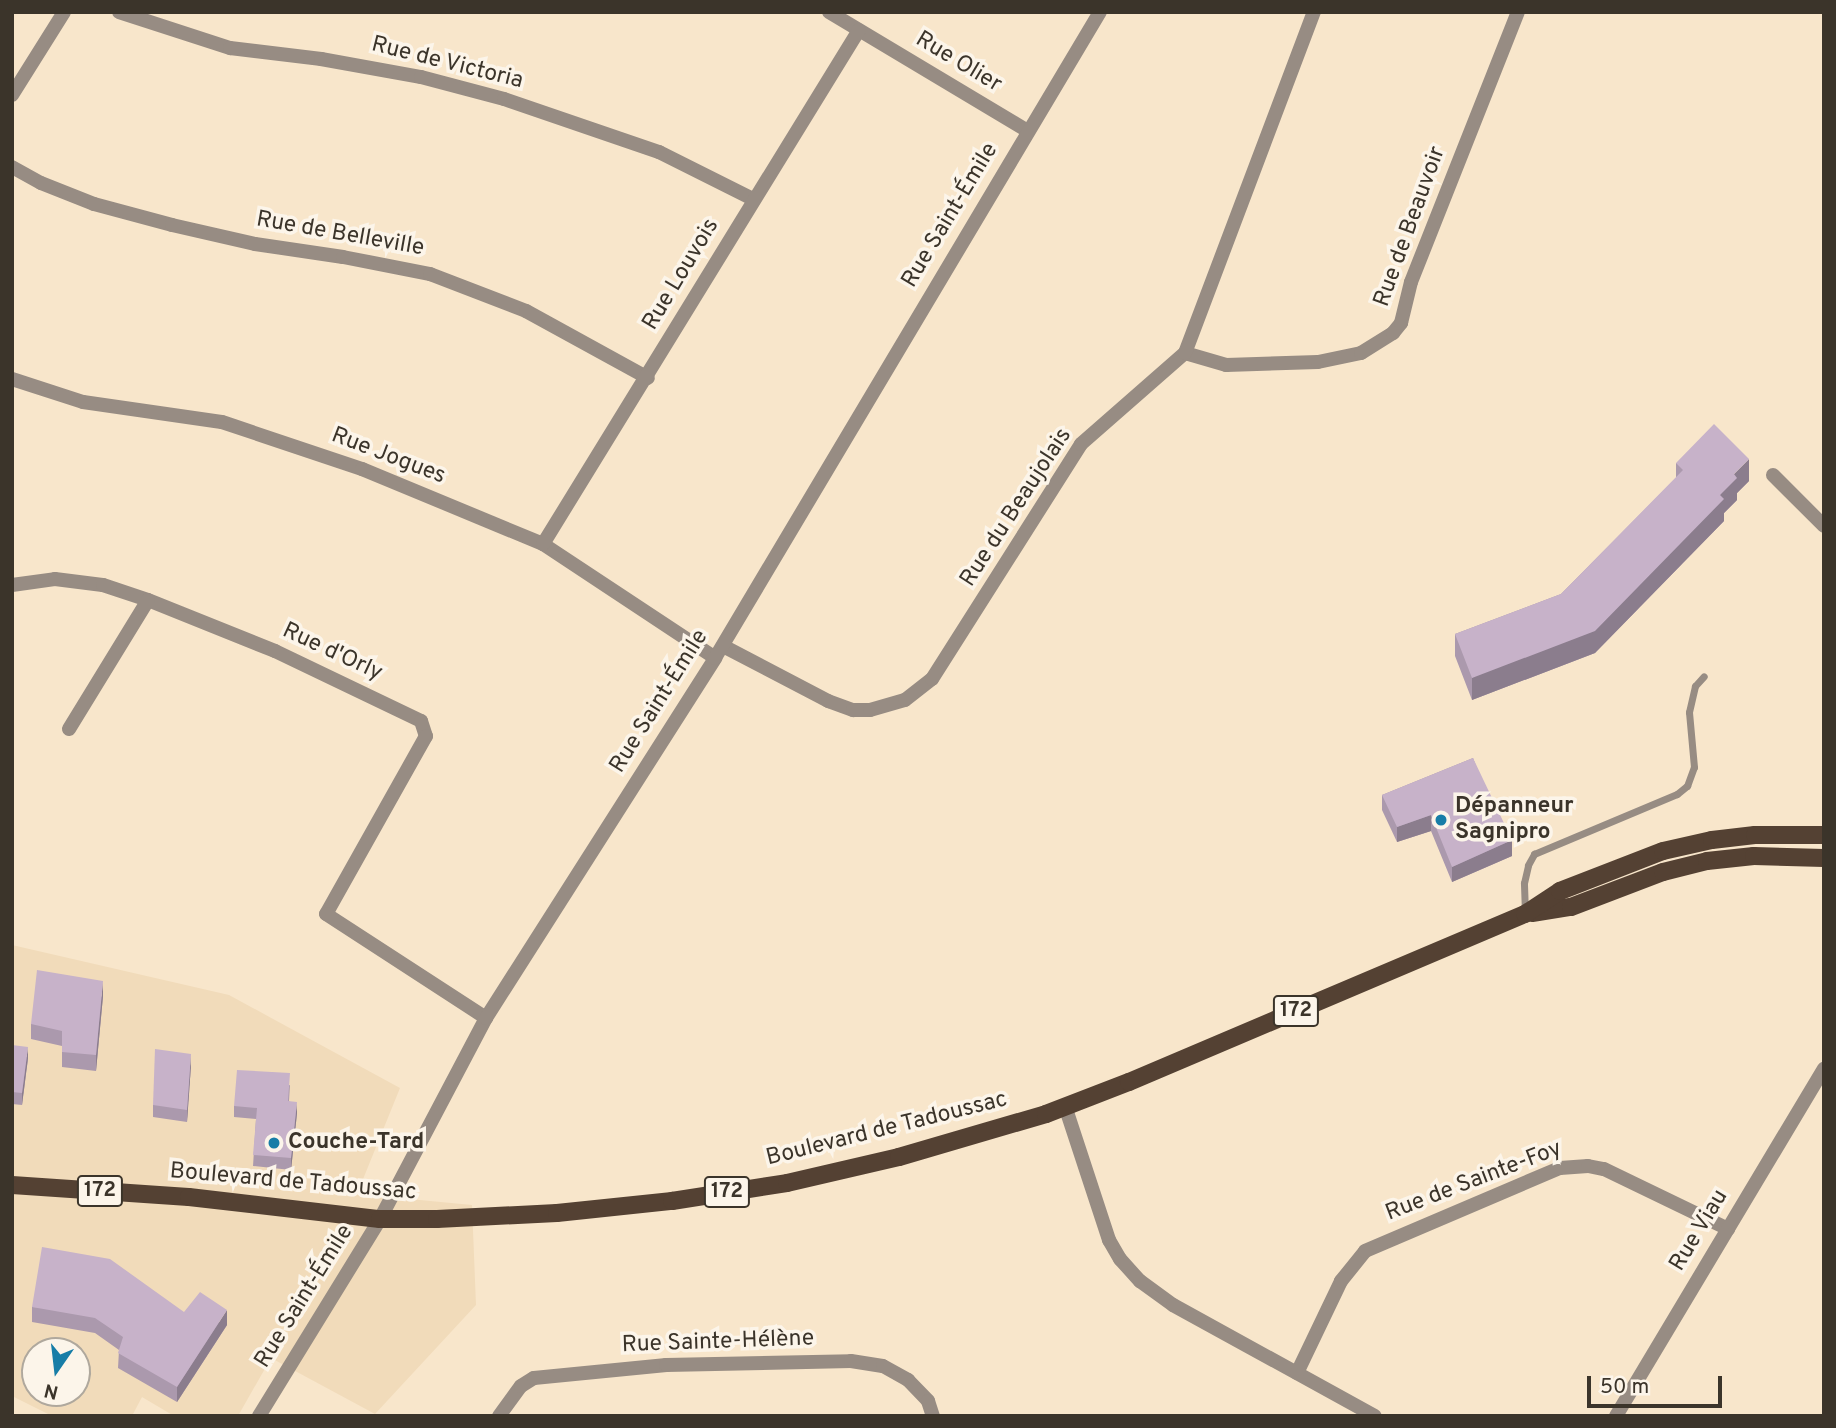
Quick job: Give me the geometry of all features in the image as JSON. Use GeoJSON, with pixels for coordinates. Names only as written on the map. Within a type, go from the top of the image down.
{"type":"FeatureCollection","features":[{"type":"Feature","properties":{"kind":"main road","name":"Boulevard de Tadoussac"},"geometry":{"type":"LineString","coordinates":[[12,1185],[188,1197],[380,1219],[557,1213],[672,1201],[787,1183],[899,1157],[1065,1106],[1525,914],[1560,891],[1663,851],[1712,840],[1755,835],[1824,835]]}},
{"type":"Feature","properties":{"kind":"main road","name":"Boulevard de Tadoussac"},"geometry":{"type":"LineString","coordinates":[[1525,914],[1571,907],[1662,872],[1707,861],[1754,856],[1824,858]]}},
{"type":"Feature","properties":{"kind":"street"},"geometry":{"type":"LineString","coordinates":[[12,95],[64,12]]}},
{"type":"Feature","properties":{"kind":"street","name":"Rue de Victoria"},"geometry":{"type":"LineString","coordinates":[[119,12],[230,48],[321,59],[421,77],[504,99],[660,152],[753,199]]}},
{"type":"Feature","properties":{"kind":"street","name":"Rue Olier"},"geometry":{"type":"LineString","coordinates":[[829,12],[1028,131]]}},
{"type":"Feature","properties":{"kind":"street","name":"Rue Saint-Émile"},"geometry":{"type":"LineString","coordinates":[[259,1416],[380,1219],[486,1018],[719,652],[1101,12]]}},
{"type":"Feature","properties":{"kind":"street","name":"Rue du Beaujolais"},"geometry":{"type":"LineString","coordinates":[[719,652],[828,701],[853,709],[870,710],[905,700],[932,678],[1081,444],[1185,353],[1314,12]]}},
{"type":"Feature","properties":{"kind":"street","name":"Rue de Beauvoir"},"geometry":{"type":"LineString","coordinates":[[1185,353],[1226,365],[1318,362],[1361,353],[1393,333],[1401,323],[1411,282],[1518,12]]}},
{"type":"Feature","properties":{"kind":"street","name":"Rue Louvois"},"geometry":{"type":"LineString","coordinates":[[543,544],[648,378],[753,199],[859,30]]}},
{"type":"Feature","properties":{"kind":"street","name":"Rue de Belleville"},"geometry":{"type":"LineString","coordinates":[[12,167],[41,183],[94,204],[172,225],[255,244],[430,274],[526,311],[648,378]]}},
{"type":"Feature","properties":{"kind":"street","name":"Rue Jogues"},"geometry":{"type":"LineString","coordinates":[[12,379],[83,402],[222,422],[362,469],[543,544],[719,652]]}},
{"type":"Feature","properties":{"kind":"street"},"geometry":{"type":"LineString","coordinates":[[1773,475],[1824,527]]}},
{"type":"Feature","properties":{"kind":"street","name":"Rue d'Orly"},"geometry":{"type":"LineString","coordinates":[[12,585],[55,579],[103,585],[148,600],[275,651],[421,721],[426,736],[326,914],[486,1018]]}},
{"type":"Feature","properties":{"kind":"street"},"geometry":{"type":"LineString","coordinates":[[69,729],[148,600]]}},
{"type":"Feature","properties":{"kind":"street","name":"Rue Viau"},"geometry":{"type":"LineString","coordinates":[[1616,1416],[1824,1069]]}},
{"type":"Feature","properties":{"kind":"street"},"geometry":{"type":"LineString","coordinates":[[1065,1106],[1096,1210],[1121,1259],[1140,1281],[1173,1305],[1375,1416]]}},
{"type":"Feature","properties":{"kind":"street","name":"Rue de Sainte-Foy"},"geometry":{"type":"LineString","coordinates":[[1297,1373],[1341,1281],[1365,1251],[1560,1167],[1588,1166],[1604,1170],[1728,1229]]}},
{"type":"Feature","properties":{"kind":"street","name":"Rue Sainte-Hélène"},"geometry":{"type":"LineString","coordinates":[[499,1416],[521,1386],[534,1378],[666,1365],[852,1362],[883,1366],[908,1380],[928,1401],[933,1416]]}},
{"type":"Feature","properties":{"kind":"lane"},"geometry":{"type":"LineString","coordinates":[[1525,914],[1524,883],[1534,854],[1677,794],[1688,786],[1695,767],[1689,712],[1695,686],[1704,676]]}},
{"type":"Feature","properties":{"kind":"shaded area"},"geometry":{"type":"Polygon","coordinates":[[[12,945],[229,995],[400,1088],[357,1194],[472,1205],[476,1305],[375,1414],[271,1358],[238,1416],[174,1416],[142,1397],[132,1416],[52,1416],[34,1407],[91,1407],[91,1337],[21,1337],[21,1400],[12,1396],[12,945]]]}},
{"type":"Feature","properties":{"kind":"building"},"geometry":{"type":"Polygon","coordinates":[[[1714,424],[1749,459],[1734,474],[1737,478],[1720,495],[1724,499],[1595,631],[1472,678],[1455,634],[1561,594],[1683,470],[1676,463],[1714,424]]]}},
{"type":"Feature","properties":{"kind":"building","name":"Dépanneur Sagnipro"},"geometry":{"type":"Polygon","coordinates":[[[1473,758],[1512,840],[1452,867],[1431,815],[1397,827],[1382,795],[1473,758]]]}},
{"type":"Feature","properties":{"kind":"building"},"geometry":{"type":"Polygon","coordinates":[[[37,970],[103,981],[96,1055],[62,1052],[62,1031],[31,1024],[37,970]]]}},
{"type":"Feature","properties":{"kind":"building"},"geometry":{"type":"Polygon","coordinates":[[[12,1045],[28,1047],[22,1093],[12,1092],[12,1045]]]}},
{"type":"Feature","properties":{"kind":"building"},"geometry":{"type":"Polygon","coordinates":[[[155,1049],[191,1054],[187,1110],[153,1105],[155,1049]]]}},
{"type":"Feature","properties":{"kind":"building","name":"Couche-Tard"},"geometry":{"type":"Polygon","coordinates":[[[237,1070],[290,1073],[288,1101],[297,1102],[291,1158],[253,1155],[257,1108],[234,1106],[237,1070]]]}},
{"type":"Feature","properties":{"kind":"building"},"geometry":{"type":"Polygon","coordinates":[[[42,1247],[110,1259],[184,1312],[200,1292],[227,1310],[177,1387],[118,1353],[123,1337],[95,1318],[32,1307],[42,1247]]]}},
{"type":"Feature","properties":{"kind":"place","name":"Dépanneur Sagnipro"},"geometry":{"type":"Point","coordinates":[1441,820]}},
{"type":"Feature","properties":{"kind":"place","name":"Couche-Tard"},"geometry":{"type":"Point","coordinates":[274,1143]}}]}
